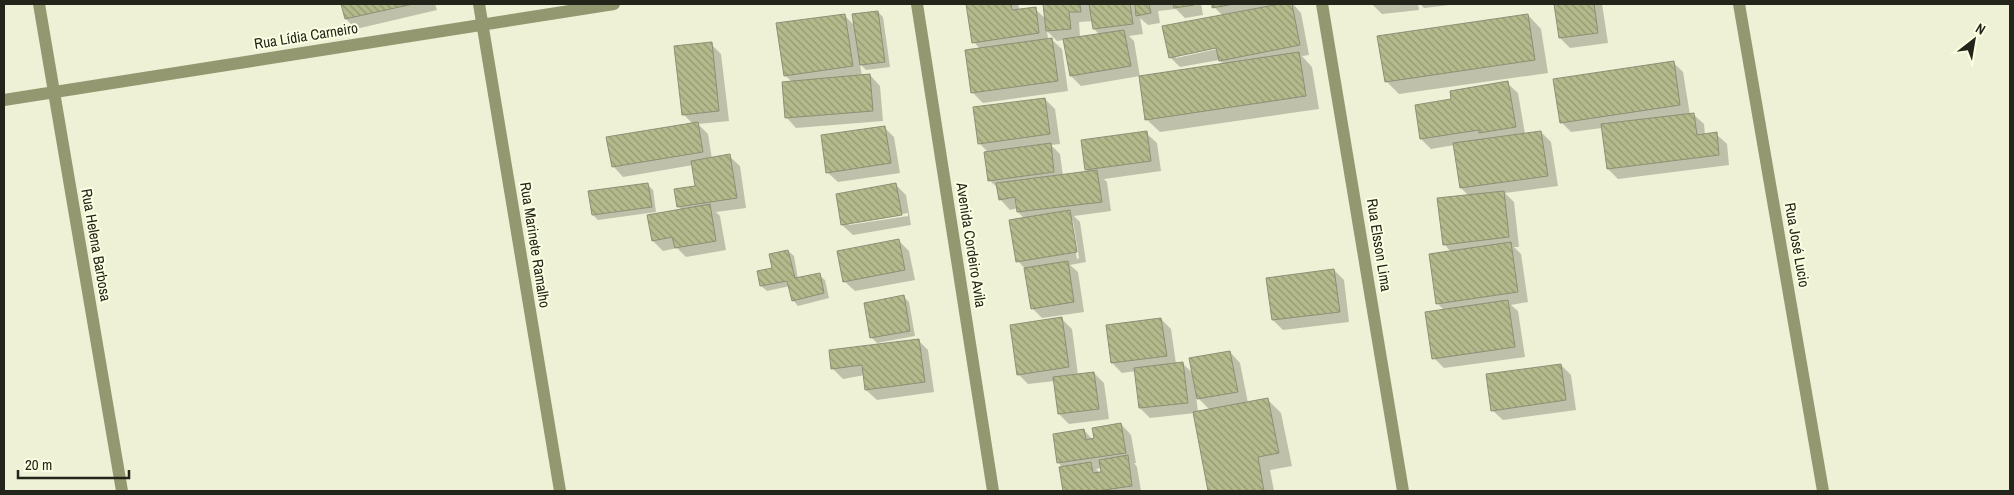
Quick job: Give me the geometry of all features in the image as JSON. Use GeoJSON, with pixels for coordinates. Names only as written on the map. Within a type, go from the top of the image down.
{"type":"FeatureCollection","features":[{"type":"Feature","properties":{"kind":"street","name":"Rua Helena Barbosa"},"geometry":{"type":"LineString","coordinates":[[39,4],[122,491]]}},
{"type":"Feature","properties":{"kind":"street","name":"Rua Marinete Ramalho"},"geometry":{"type":"LineString","coordinates":[[479,4],[560,491]]}},
{"type":"Feature","properties":{"kind":"street","name":"Rua Lídia Carneiro"},"geometry":{"type":"LineString","coordinates":[[4,100],[614,4]]}},
{"type":"Feature","properties":{"kind":"street","name":"Avenida Cordeiro Avila"},"geometry":{"type":"LineString","coordinates":[[917,4],[993,491]]}},
{"type":"Feature","properties":{"kind":"street","name":"Rua Elsson Lima"},"geometry":{"type":"LineString","coordinates":[[1322,4],[1403,491]]}},
{"type":"Feature","properties":{"kind":"street","name":"Rua José Lucio"},"geometry":{"type":"LineString","coordinates":[[1739,4],[1823,491]]}},
{"type":"Feature","properties":{"kind":"building"},"geometry":{"type":"Polygon","coordinates":[[[341,4],[413,4],[345,19],[341,4]]]}},
{"type":"Feature","properties":{"kind":"building"},"geometry":{"type":"Polygon","coordinates":[[[966,4],[1011,4],[1012,10],[1036,7],[1039,33],[972,43],[966,4]]]}},
{"type":"Feature","properties":{"kind":"building"},"geometry":{"type":"Polygon","coordinates":[[[1043,4],[1080,4],[1081,12],[1069,12],[1071,29],[1046,31],[1043,4]]]}},
{"type":"Feature","properties":{"kind":"building"},"geometry":{"type":"Polygon","coordinates":[[[1089,4],[1130,4],[1133,24],[1093,29],[1089,4]]]}},
{"type":"Feature","properties":{"kind":"building"},"geometry":{"type":"Polygon","coordinates":[[[1135,4],[1149,4],[1151,13],[1136,16],[1135,4]]]}},
{"type":"Feature","properties":{"kind":"building"},"geometry":{"type":"Polygon","coordinates":[[[1173,4],[1193,4],[1194,5],[1174,8],[1173,4]]]}},
{"type":"Feature","properties":{"kind":"building"},"geometry":{"type":"Polygon","coordinates":[[[1212,4],[1234,4],[1212,8],[1212,4]]]}},
{"type":"Feature","properties":{"kind":"building"},"geometry":{"type":"Polygon","coordinates":[[[1280,4],[1292,4],[1300,45],[1219,61],[1216,48],[1169,58],[1162,26],[1280,4]]]}},
{"type":"Feature","properties":{"kind":"building"},"geometry":{"type":"Polygon","coordinates":[[[1554,4],[1594,4],[1598,33],[1559,38],[1554,4]]]}},
{"type":"Feature","properties":{"kind":"building"},"geometry":{"type":"Polygon","coordinates":[[[878,11],[885,62],[860,65],[852,14],[878,11]]]}},
{"type":"Feature","properties":{"kind":"building"},"geometry":{"type":"Polygon","coordinates":[[[845,14],[853,66],[784,76],[776,23],[845,14]]]}},
{"type":"Feature","properties":{"kind":"building"},"geometry":{"type":"Polygon","coordinates":[[[1528,14],[1535,60],[1385,82],[1377,36],[1528,14]]]}},
{"type":"Feature","properties":{"kind":"building"},"geometry":{"type":"Polygon","coordinates":[[[1124,30],[1131,66],[1070,76],[1063,39],[1124,30]]]}},
{"type":"Feature","properties":{"kind":"building"},"geometry":{"type":"Polygon","coordinates":[[[1052,38],[1058,81],[971,93],[965,50],[1052,38]]]}},
{"type":"Feature","properties":{"kind":"building"},"geometry":{"type":"Polygon","coordinates":[[[712,42],[719,111],[682,115],[674,46],[712,42]]]}},
{"type":"Feature","properties":{"kind":"building"},"geometry":{"type":"Polygon","coordinates":[[[1299,52],[1306,96],[1145,120],[1139,76],[1299,52]]]}},
{"type":"Feature","properties":{"kind":"building"},"geometry":{"type":"Polygon","coordinates":[[[1674,61],[1680,105],[1560,123],[1553,79],[1674,61]]]}},
{"type":"Feature","properties":{"kind":"building"},"geometry":{"type":"Polygon","coordinates":[[[870,74],[873,111],[785,118],[782,82],[870,74]]]}},
{"type":"Feature","properties":{"kind":"building"},"geometry":{"type":"Polygon","coordinates":[[[1508,81],[1516,127],[1479,133],[1479,130],[1420,139],[1415,105],[1451,99],[1450,91],[1508,81]]]}},
{"type":"Feature","properties":{"kind":"building"},"geometry":{"type":"Polygon","coordinates":[[[1045,98],[1050,134],[978,144],[973,107],[1045,98]]]}},
{"type":"Feature","properties":{"kind":"building"},"geometry":{"type":"Polygon","coordinates":[[[1694,113],[1697,135],[1717,132],[1719,155],[1607,169],[1601,124],[1694,113]]]}},
{"type":"Feature","properties":{"kind":"building"},"geometry":{"type":"Polygon","coordinates":[[[698,122],[703,152],[612,167],[606,137],[698,122]]]}},
{"type":"Feature","properties":{"kind":"building"},"geometry":{"type":"Polygon","coordinates":[[[885,126],[891,163],[826,173],[821,135],[885,126]]]}},
{"type":"Feature","properties":{"kind":"building"},"geometry":{"type":"Polygon","coordinates":[[[1147,131],[1151,161],[1085,170],[1081,140],[1147,131]]]}},
{"type":"Feature","properties":{"kind":"building"},"geometry":{"type":"Polygon","coordinates":[[[1541,131],[1548,176],[1460,188],[1453,143],[1541,131]]]}},
{"type":"Feature","properties":{"kind":"building"},"geometry":{"type":"Polygon","coordinates":[[[1051,143],[1054,172],[988,181],[984,152],[1051,143]]]}},
{"type":"Feature","properties":{"kind":"building"},"geometry":{"type":"Polygon","coordinates":[[[730,154],[737,198],[677,207],[674,189],[695,186],[691,161],[730,154]]]}},
{"type":"Feature","properties":{"kind":"building"},"geometry":{"type":"Polygon","coordinates":[[[1097,170],[1102,202],[1017,212],[1015,197],[999,200],[996,183],[1097,170]]]}},
{"type":"Feature","properties":{"kind":"building"},"geometry":{"type":"Polygon","coordinates":[[[648,183],[652,207],[592,215],[588,191],[648,183]]]}},
{"type":"Feature","properties":{"kind":"building"},"geometry":{"type":"Polygon","coordinates":[[[896,183],[902,215],[841,225],[836,194],[896,183]]]}},
{"type":"Feature","properties":{"kind":"building"},"geometry":{"type":"Polygon","coordinates":[[[1504,191],[1509,237],[1443,245],[1437,198],[1504,191]]]}},
{"type":"Feature","properties":{"kind":"building"},"geometry":{"type":"Polygon","coordinates":[[[710,204],[716,241],[675,248],[672,237],[652,241],[647,215],[710,204]]]}},
{"type":"Feature","properties":{"kind":"building"},"geometry":{"type":"Polygon","coordinates":[[[1070,210],[1077,252],[1016,262],[1009,220],[1070,210]]]}},
{"type":"Feature","properties":{"kind":"building"},"geometry":{"type":"Polygon","coordinates":[[[899,239],[905,270],[843,282],[837,251],[899,239]]]}},
{"type":"Feature","properties":{"kind":"building"},"geometry":{"type":"Polygon","coordinates":[[[1511,242],[1518,292],[1436,304],[1429,254],[1511,242]]]}},
{"type":"Feature","properties":{"kind":"building"},"geometry":{"type":"Polygon","coordinates":[[[788,250],[795,278],[820,273],[824,293],[792,301],[787,281],[760,286],[757,271],[772,268],[769,254],[788,250]]]}},
{"type":"Feature","properties":{"kind":"building"},"geometry":{"type":"Polygon","coordinates":[[[1068,261],[1074,302],[1031,309],[1024,268],[1068,261]]]}},
{"type":"Feature","properties":{"kind":"building"},"geometry":{"type":"Polygon","coordinates":[[[1334,269],[1340,312],[1272,320],[1266,278],[1334,269]]]}},
{"type":"Feature","properties":{"kind":"building"},"geometry":{"type":"Polygon","coordinates":[[[904,295],[910,331],[870,338],[864,303],[904,295]]]}},
{"type":"Feature","properties":{"kind":"building"},"geometry":{"type":"Polygon","coordinates":[[[1508,300],[1515,347],[1432,359],[1425,312],[1508,300]]]}},
{"type":"Feature","properties":{"kind":"building"},"geometry":{"type":"Polygon","coordinates":[[[1062,317],[1069,367],[1017,375],[1010,325],[1062,317]]]}},
{"type":"Feature","properties":{"kind":"building"},"geometry":{"type":"Polygon","coordinates":[[[1161,318],[1167,356],[1111,363],[1106,325],[1161,318]]]}},
{"type":"Feature","properties":{"kind":"building"},"geometry":{"type":"Polygon","coordinates":[[[919,339],[925,382],[865,390],[862,365],[831,369],[829,350],[919,339]]]}},
{"type":"Feature","properties":{"kind":"building"},"geometry":{"type":"Polygon","coordinates":[[[1230,351],[1238,392],[1197,399],[1189,358],[1230,351]]]}},
{"type":"Feature","properties":{"kind":"building"},"geometry":{"type":"Polygon","coordinates":[[[1183,362],[1188,403],[1139,408],[1134,368],[1183,362]]]}},
{"type":"Feature","properties":{"kind":"building"},"geometry":{"type":"Polygon","coordinates":[[[1561,364],[1566,400],[1491,411],[1486,374],[1561,364]]]}},
{"type":"Feature","properties":{"kind":"building"},"geometry":{"type":"Polygon","coordinates":[[[1094,372],[1099,409],[1058,414],[1053,377],[1094,372]]]}},
{"type":"Feature","properties":{"kind":"building"},"geometry":{"type":"Polygon","coordinates":[[[1268,398],[1279,453],[1258,457],[1264,491],[1208,491],[1193,412],[1268,398]]]}},
{"type":"Feature","properties":{"kind":"building"},"geometry":{"type":"Polygon","coordinates":[[[1121,423],[1126,453],[1057,463],[1053,434],[1084,429],[1086,440],[1094,438],[1092,428],[1121,423]]]}},
{"type":"Feature","properties":{"kind":"building"},"geometry":{"type":"Polygon","coordinates":[[[1128,455],[1132,486],[1097,491],[1063,491],[1059,467],[1091,462],[1093,473],[1101,472],[1099,460],[1128,455]]]}}]}
